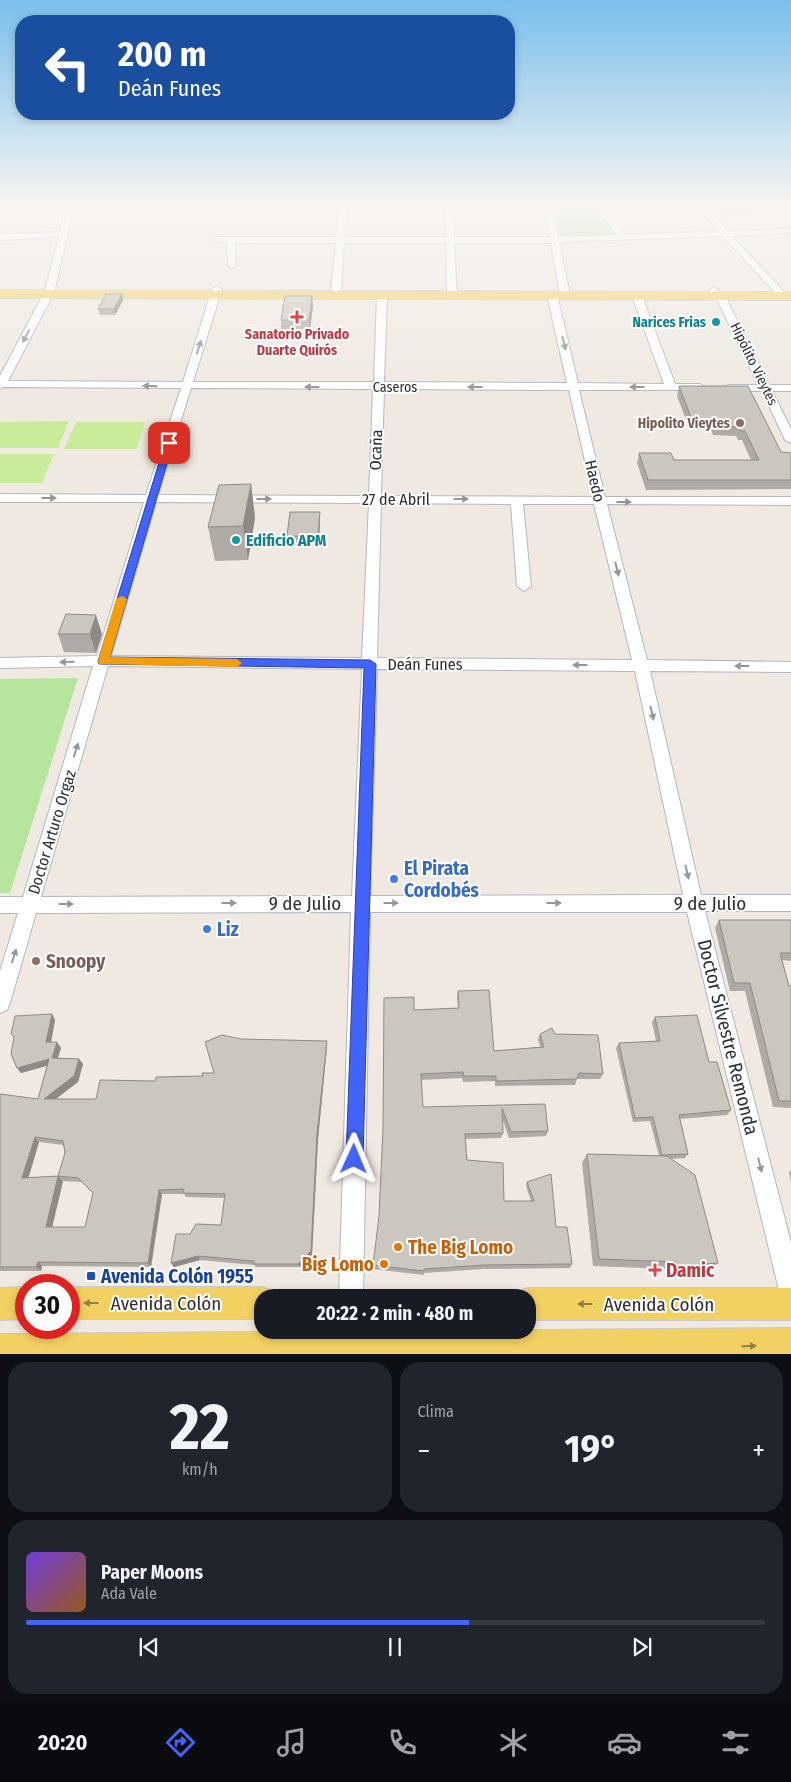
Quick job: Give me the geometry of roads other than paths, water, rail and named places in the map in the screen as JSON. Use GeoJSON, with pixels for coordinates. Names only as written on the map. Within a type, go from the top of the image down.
{"type":"FeatureCollection","features":[{"type":"Feature","properties":{"kind":"main road"},"geometry":{"type":"LineString","coordinates":[[0,289],[382,295],[451,292]]}},
{"type":"Feature","properties":{"kind":"main road"},"geometry":{"type":"LineString","coordinates":[[216,292],[336,289],[558,293],[786,293]]}},
{"type":"Feature","properties":{"kind":"main road"},"geometry":{"type":"LineString","coordinates":[[0,294],[50,291]]}},
{"type":"Feature","properties":{"kind":"main road"},"geometry":{"type":"LineString","coordinates":[[558,293],[637,296],[717,293]]}},
{"type":"Feature","properties":{"kind":"main road","name":"Avenida Colón"},"geometry":{"type":"LineString","coordinates":[[80,1303],[254,1304]]}},
{"type":"Feature","properties":{"kind":"main road"},"geometry":{"type":"LineString","coordinates":[[0,1304],[15,1304]]}},
{"type":"Feature","properties":{"kind":"main road","name":"Avenida Colón"},"geometry":{"type":"LineString","coordinates":[[536,1304],[791,1304]]}},
{"type":"Feature","properties":{"kind":"main road"},"geometry":{"type":"LineString","coordinates":[[0,1351],[348,1352],[791,1345]]}},
{"type":"Feature","properties":{"kind":"street"},"geometry":{"type":"LineString","coordinates":[[0,385],[50,291],[55,270]]}},
{"type":"Feature","properties":{"kind":"street"},"geometry":{"type":"LineString","coordinates":[[336,289],[338,270]]}},
{"type":"Feature","properties":{"kind":"street"},"geometry":{"type":"LineString","coordinates":[[450,270],[451,292]]}},
{"type":"Feature","properties":{"kind":"street","name":"Haedo"},"geometry":{"type":"LineString","coordinates":[[556,270],[558,293],[575,388],[600,502],[642,666]]}},
{"type":"Feature","properties":{"kind":"street"},"geometry":{"type":"LineString","coordinates":[[762,270],[786,293]]}},
{"type":"Feature","properties":{"kind":"street","name":"Doctor Arturo Orgaz"},"geometry":{"type":"LineString","coordinates":[[0,1003],[151,499],[216,292]]}},
{"type":"Feature","properties":{"kind":"street","name":"Hipólito Vieytes"},"geometry":{"type":"LineString","coordinates":[[717,293],[791,440]]}},
{"type":"Feature","properties":{"kind":"street","name":"Ocaña"},"geometry":{"type":"LineString","coordinates":[[351,1289],[361,903],[382,295]]}},
{"type":"Feature","properties":{"kind":"street"},"geometry":{"type":"LineString","coordinates":[[637,296],[671,387]]}},
{"type":"Feature","properties":{"kind":"street","name":"Caseros"},"geometry":{"type":"LineString","coordinates":[[0,385],[791,388]]}},
{"type":"Feature","properties":{"kind":"street","name":"27 de Abril"},"geometry":{"type":"LineString","coordinates":[[0,498],[374,498],[600,502],[791,501]]}},
{"type":"Feature","properties":{"kind":"street"},"geometry":{"type":"LineString","coordinates":[[517,500],[524,586]]}},
{"type":"Feature","properties":{"kind":"street","name":"Deán Funes"},"geometry":{"type":"LineString","coordinates":[[0,663],[103,661],[791,666]]}},
{"type":"Feature","properties":{"kind":"street","name":"Doctor Silvestre Remonda"},"geometry":{"type":"LineString","coordinates":[[642,666],[694,903],[791,1290]]}},
{"type":"Feature","properties":{"kind":"street","name":"9 de Julio"},"geometry":{"type":"LineString","coordinates":[[0,905],[791,903]]}},
{"type":"Feature","properties":{"kind":"place","name":"Sanatorio Privado Duarte Quirós"},"geometry":{"type":"Point","coordinates":[297,317]}},
{"type":"Feature","properties":{"kind":"place","name":"Narices Frias"},"geometry":{"type":"Point","coordinates":[716,322]}},
{"type":"Feature","properties":{"kind":"place","name":"Hipolito Vieytes"},"geometry":{"type":"Point","coordinates":[740,423]}},
{"type":"Feature","properties":{"kind":"place","name":"Edificio APM"},"geometry":{"type":"Point","coordinates":[236,540]}},
{"type":"Feature","properties":{"kind":"place","name":"El Pirata Cordobés"},"geometry":{"type":"Point","coordinates":[394,879]}},
{"type":"Feature","properties":{"kind":"place","name":"Liz"},"geometry":{"type":"Point","coordinates":[207,929]}},
{"type":"Feature","properties":{"kind":"place","name":"Snoopy"},"geometry":{"type":"Point","coordinates":[36,961]}},
{"type":"Feature","properties":{"kind":"place","name":"The Big Lomo"},"geometry":{"type":"Point","coordinates":[398,1247]}},
{"type":"Feature","properties":{"kind":"place","name":"Big Lomo"},"geometry":{"type":"Point","coordinates":[384,1264]}},
{"type":"Feature","properties":{"kind":"place","name":"Damic"},"geometry":{"type":"Point","coordinates":[655,1270]}},
{"type":"Feature","properties":{"kind":"place","name":"Avenida Colón 1955"},"geometry":{"type":"Point","coordinates":[91,1276]}}]}
